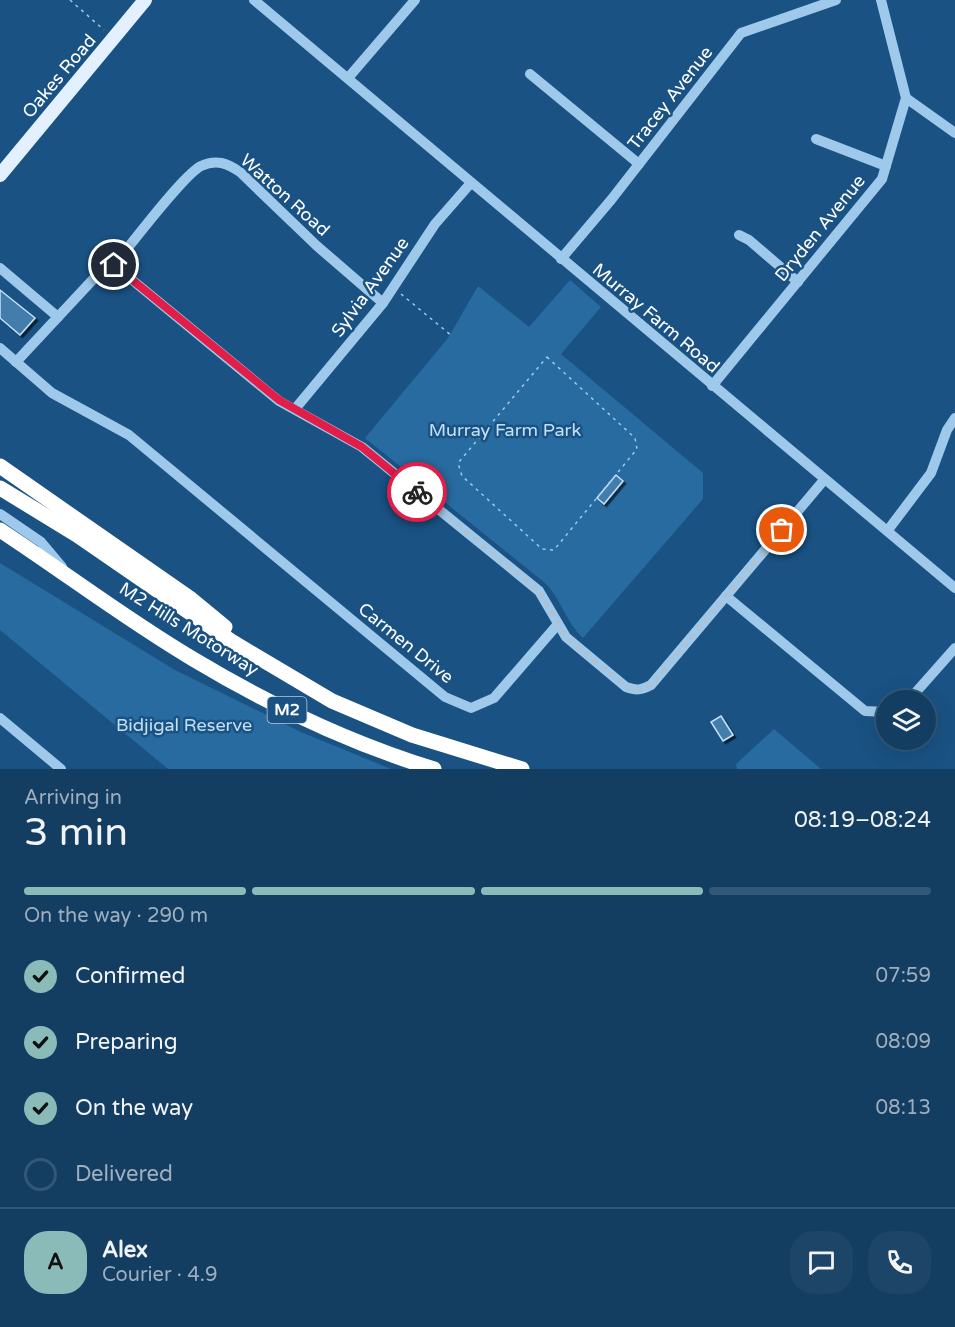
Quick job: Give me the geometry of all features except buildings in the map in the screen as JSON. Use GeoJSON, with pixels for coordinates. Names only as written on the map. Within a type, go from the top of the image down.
{"type":"FeatureCollection","features":[{"type":"Feature","properties":{"kind":"highway","name":"M2 Hills Motorway"},"geometry":{"type":"LineString","coordinates":[[0,466],[191,599],[286,676]]}},
{"type":"Feature","properties":{"kind":"highway","name":"M2 Hills Motorway"},"geometry":{"type":"LineString","coordinates":[[0,488],[77,535],[195,617],[286,676],[374,720],[437,744],[522,769]]}},
{"type":"Feature","properties":{"kind":"highway","name":"M2 Hills Motorway"},"geometry":{"type":"LineString","coordinates":[[0,530],[192,658],[298,715],[367,745],[434,769]]}},
{"type":"Feature","properties":{"kind":"highway","name":"M2"},"geometry":{"type":"LineString","coordinates":[[0,541],[113,616],[150,631]]}},
{"type":"Feature","properties":{"kind":"main road","name":"Oakes Road"},"geometry":{"type":"LineString","coordinates":[[0,175],[145,0]]}},
{"type":"Feature","properties":{"kind":"street","name":"Murray Farm Road"},"geometry":{"type":"LineString","coordinates":[[254,0],[470,184],[955,588]]}},
{"type":"Feature","properties":{"kind":"street"},"geometry":{"type":"LineString","coordinates":[[348,78],[415,0]]}},
{"type":"Feature","properties":{"kind":"street","name":"Tracey Avenue"},"geometry":{"type":"LineString","coordinates":[[561,259],[639,164],[741,33],[836,0]]}},
{"type":"Feature","properties":{"kind":"street"},"geometry":{"type":"LineString","coordinates":[[881,0],[906,98],[955,133]]}},
{"type":"Feature","properties":{"kind":"street"},"geometry":{"type":"LineString","coordinates":[[530,74],[639,164]]}},
{"type":"Feature","properties":{"kind":"street","name":"Dryden Avenue"},"geometry":{"type":"LineString","coordinates":[[712,386],[882,179],[906,98]]}},
{"type":"Feature","properties":{"kind":"street"},"geometry":{"type":"LineString","coordinates":[[816,139],[886,166]]}},
{"type":"Feature","properties":{"kind":"street","name":"Watton Road"},"geometry":{"type":"LineString","coordinates":[[16,362],[99,273],[114,265],[194,171],[202,166],[222,162],[240,172],[317,246],[384,303]]}},
{"type":"Feature","properties":{"kind":"street","name":"Sylvia Avenue"},"geometry":{"type":"LineString","coordinates":[[296,410],[384,303],[435,224],[470,184]]}},
{"type":"Feature","properties":{"kind":"street"},"geometry":{"type":"LineString","coordinates":[[738,235],[749,240],[798,282]]}},
{"type":"Feature","properties":{"kind":"street"},"geometry":{"type":"LineString","coordinates":[[114,265],[279,400],[362,447],[539,591],[566,637],[626,687],[642,690],[651,685],[825,480]]}},
{"type":"Feature","properties":{"kind":"street"},"geometry":{"type":"LineString","coordinates":[[0,268],[58,317]]}},
{"type":"Feature","properties":{"kind":"street","name":"Carmen Drive"},"geometry":{"type":"LineString","coordinates":[[0,348],[52,393],[129,435],[445,697],[458,704],[471,708],[494,698],[558,624]]}},
{"type":"Feature","properties":{"kind":"street"},"geometry":{"type":"LineString","coordinates":[[888,530],[932,473],[947,430],[955,418]]}},
{"type":"Feature","properties":{"kind":"street","name":"M2"},"geometry":{"type":"LineString","coordinates":[[0,494],[77,535]]}},
{"type":"Feature","properties":{"kind":"street","name":"M2"},"geometry":{"type":"LineString","coordinates":[[0,514],[40,542],[68,574]]}},
{"type":"Feature","properties":{"kind":"street"},"geometry":{"type":"LineString","coordinates":[[726,596],[865,711],[876,712]]}},
{"type":"Feature","properties":{"kind":"street"},"geometry":{"type":"LineString","coordinates":[[918,690],[955,648]]}},
{"type":"Feature","properties":{"kind":"street"},"geometry":{"type":"LineString","coordinates":[[0,718],[57,768]]}},
{"type":"Feature","properties":{"kind":"path"},"geometry":{"type":"LineString","coordinates":[[70,0],[104,30]]}},
{"type":"Feature","properties":{"kind":"path"},"geometry":{"type":"LineString","coordinates":[[393,288],[452,336]]}},
{"type":"Feature","properties":{"kind":"path"},"geometry":{"type":"LineString","coordinates":[[547,357],[635,438],[637,449],[554,550],[542,549],[462,476],[458,463],[547,357]]}},
{"type":"Feature","properties":{"kind":"green space","name":"Murray Farm Park"},"geometry":{"type":"Polygon","coordinates":[[[570,280],[601,307],[561,354],[703,473],[703,499],[583,638],[545,583],[365,438],[448,338],[478,286],[529,327],[570,280]]]}},
{"type":"Feature","properties":{"kind":"green space","name":"Bidjigal Reserve"},"geometry":{"type":"Polygon","coordinates":[[[0,563],[175,670],[301,732],[391,769],[168,769],[0,630],[0,563]]]}},
{"type":"Feature","properties":{"kind":"green space"},"geometry":{"type":"Polygon","coordinates":[[[774,729],[821,769],[737,769],[736,764],[774,729]]]}},
{"type":"Feature","properties":{"kind":"way so far"},"geometry":{"type":"LineString","coordinates":[[417,492],[539,591],[566,637],[626,687],[634,690],[642,690],[651,685],[782,530]]}},
{"type":"Feature","properties":{"kind":"route"},"geometry":{"type":"LineString","coordinates":[[114,265],[279,400],[362,447],[417,492]]}}]}
